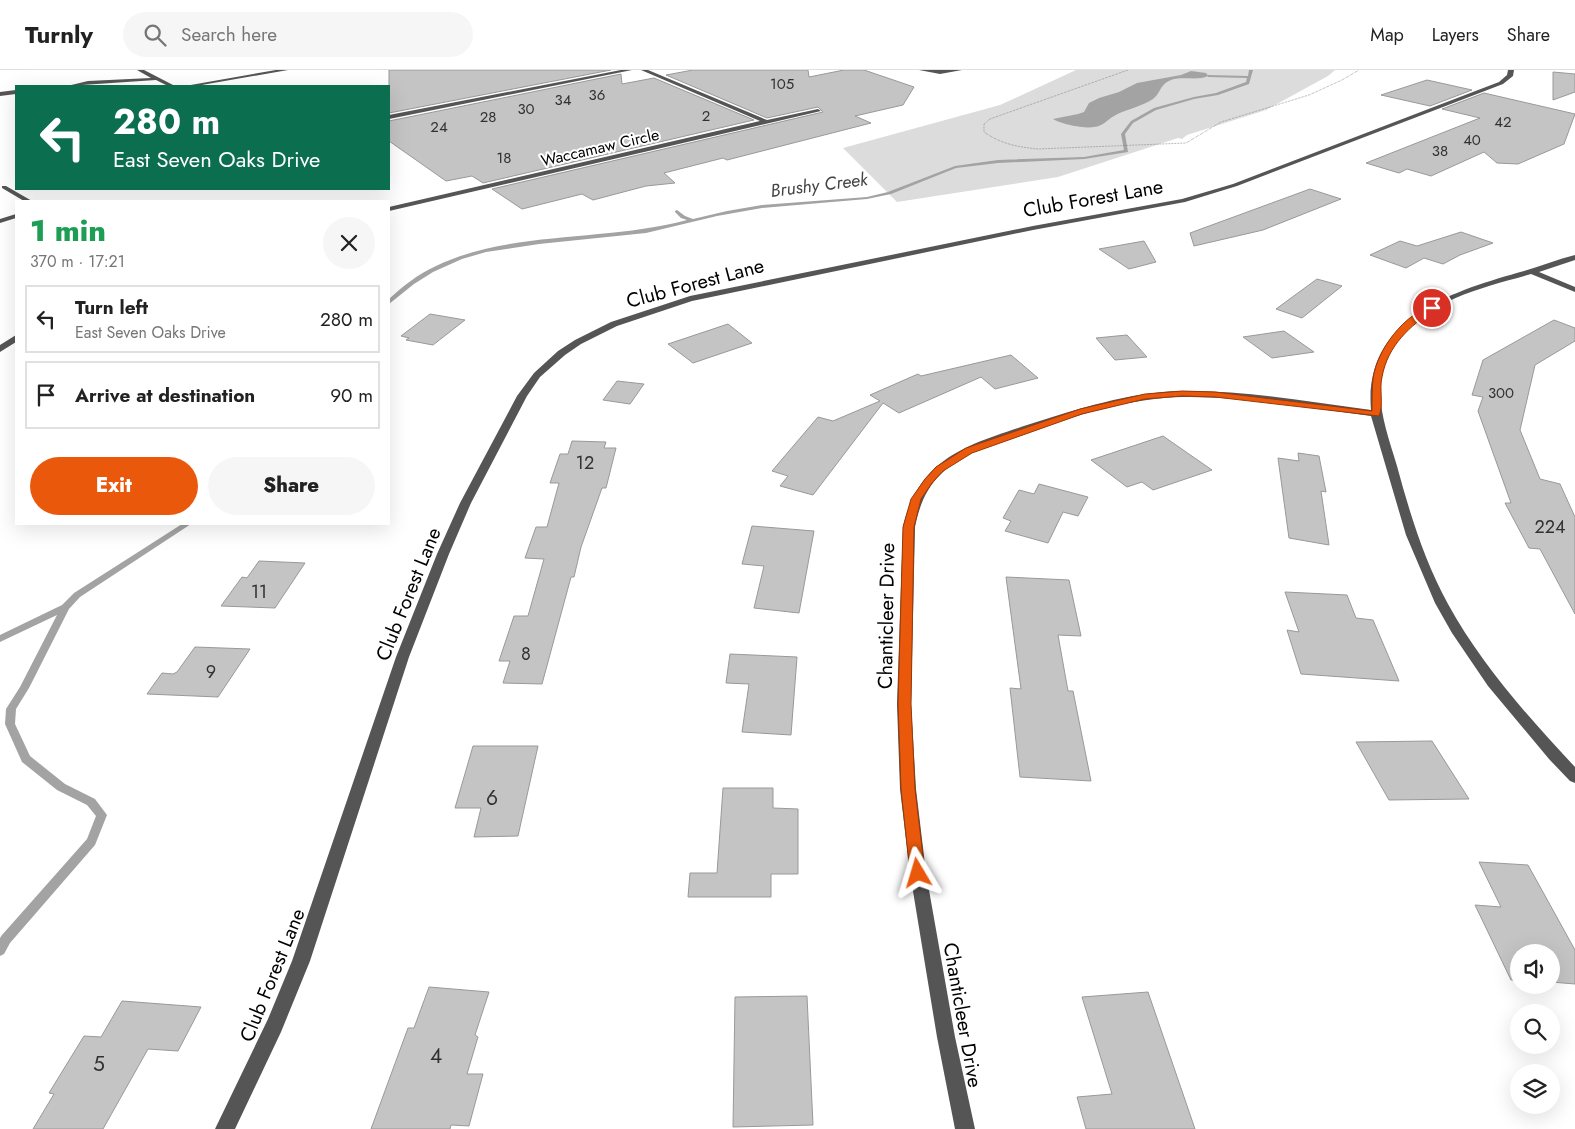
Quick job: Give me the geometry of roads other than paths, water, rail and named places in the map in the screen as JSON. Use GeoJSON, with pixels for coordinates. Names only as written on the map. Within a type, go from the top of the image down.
{"type":"FeatureCollection","features":[{"type":"Feature","properties":{"kind":"street"},"geometry":{"type":"LineString","coordinates":[[140,70],[170,85]]}},
{"type":"Feature","properties":{"kind":"street"},"geometry":{"type":"LineString","coordinates":[[194,85],[285,70]]}},
{"type":"Feature","properties":{"kind":"street"},"geometry":{"type":"LineString","coordinates":[[390,117],[629,70]]}},
{"type":"Feature","properties":{"kind":"street"},"geometry":{"type":"LineString","coordinates":[[644,70],[765,121]]}},
{"type":"Feature","properties":{"kind":"street"},"geometry":{"type":"LineString","coordinates":[[922,70],[940,72],[959,70]]}},
{"type":"Feature","properties":{"kind":"street","name":"Club Forest Lane"},"geometry":{"type":"LineString","coordinates":[[225,1129],[269,1037],[301,961],[394,680],[439,560],[484,467],[522,398],[545,367],[560,354],[613,325],[649,311],[690,299],[1024,230],[1155,207],[1206,195],[1501,83],[1511,74],[1511,70]]}},
{"type":"Feature","properties":{"kind":"street"},"geometry":{"type":"LineString","coordinates":[[88,83],[105,75]]}},
{"type":"Feature","properties":{"kind":"street"},"geometry":{"type":"LineString","coordinates":[[76,85],[155,79]]}},
{"type":"Feature","properties":{"kind":"street"},"geometry":{"type":"LineString","coordinates":[[0,94],[15,92]]}},
{"type":"Feature","properties":{"kind":"street","name":"Waccamaw Circle"},"geometry":{"type":"LineString","coordinates":[[390,209],[469,192],[765,121],[818,112]]}},
{"type":"Feature","properties":{"kind":"street"},"geometry":{"type":"LineString","coordinates":[[4,187],[27,200]]}},
{"type":"Feature","properties":{"kind":"street"},"geometry":{"type":"LineString","coordinates":[[0,221],[15,216]]}},
{"type":"Feature","properties":{"kind":"street"},"geometry":{"type":"LineString","coordinates":[[1575,256],[1533,272],[1456,296],[1426,312],[1398,334],[1386,352],[1377,378],[1376,414],[1411,537],[1428,578],[1448,615],[1474,655],[1506,697],[1575,777]]}},
{"type":"Feature","properties":{"kind":"street"},"geometry":{"type":"LineString","coordinates":[[1533,272],[1575,290]]}},
{"type":"Feature","properties":{"kind":"street"},"geometry":{"type":"LineString","coordinates":[[0,349],[15,339]]}},
{"type":"Feature","properties":{"kind":"street","name":"Chanticleer Drive"},"geometry":{"type":"LineString","coordinates":[[965,1129],[946,1037],[920,882],[908,789],[904,704],[908,527],[916,499],[928,481],[940,469],[969,450],[1080,412],[1124,400],[1182,394],[1215,394],[1376,414]]}},
{"type":"Feature","properties":{"kind":"waterway","name":"Brushy Creek"},"geometry":{"type":"LineString","coordinates":[[1249,77],[1251,70]]}},
{"type":"Feature","properties":{"kind":"waterway"},"geometry":{"type":"LineString","coordinates":[[1208,76],[1249,77]]}},
{"type":"Feature","properties":{"kind":"waterway","name":"Brushy Creek"},"geometry":{"type":"LineString","coordinates":[[390,301],[412,283],[438,267],[485,251],[539,242],[646,231],[744,209],[867,198],[889,193],[955,167],[998,162],[1084,158],[1126,151],[1123,134],[1132,122],[1155,109],[1194,98],[1217,94],[1248,83],[1249,77]]}},
{"type":"Feature","properties":{"kind":"waterway"},"geometry":{"type":"LineString","coordinates":[[677,211],[683,217],[692,220]]}},
{"type":"Feature","properties":{"kind":"waterway","name":"Brushy Creek"},"geometry":{"type":"LineString","coordinates":[[65,607],[77,595],[185,525]]}},
{"type":"Feature","properties":{"kind":"waterway","name":"Brushy Creek"},"geometry":{"type":"LineString","coordinates":[[0,639],[65,607]]}},
{"type":"Feature","properties":{"kind":"waterway"},"geometry":{"type":"LineString","coordinates":[[0,950],[6,939],[91,842],[102,815],[91,802],[61,787],[26,759],[10,724],[11,709],[24,688],[65,607]]}}]}
